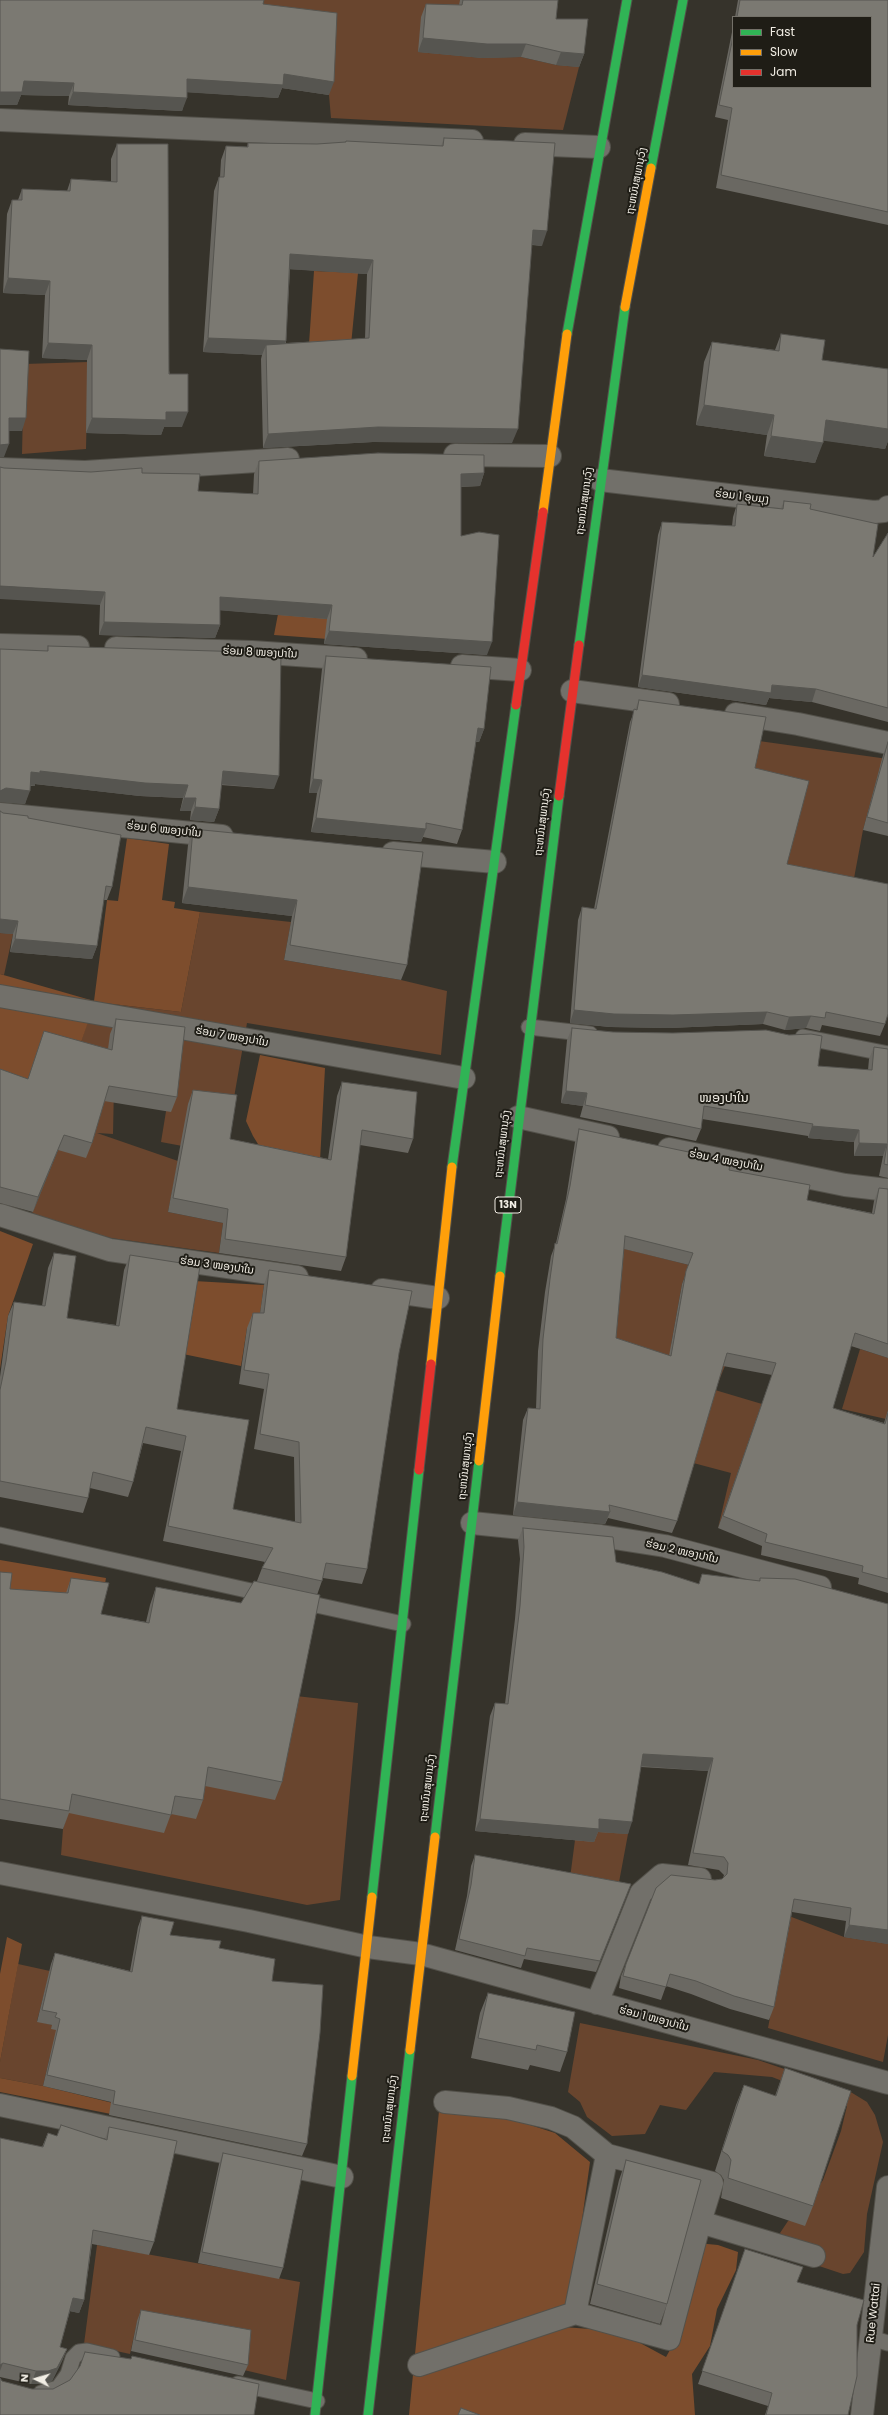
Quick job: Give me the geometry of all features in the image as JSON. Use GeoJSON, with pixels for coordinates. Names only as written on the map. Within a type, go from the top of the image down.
{"type":"FeatureCollection","features":[{"type":"Feature","properties":{"kind":"highway"},"geometry":{"type":"LineString","coordinates":[[316,2408],[368,1947],[438,1298],[464,1078],[572,301],[627,0]]}},
{"type":"Feature","properties":{"kind":"highway","name":"ຖະຫນົນສຸພານຸວົງ"},"geometry":{"type":"LineString","coordinates":[[368,2415],[381,2291],[472,1523],[518,1117],[572,691],[625,308],[683,0]]}},
{"type":"Feature","properties":{"kind":"street"},"geometry":{"type":"LineString","coordinates":[[0,120],[599,147]]}},
{"type":"Feature","properties":{"kind":"street"},"geometry":{"type":"LineString","coordinates":[[435,455],[550,456]]}},
{"type":"Feature","properties":{"kind":"street"},"geometry":{"type":"LineString","coordinates":[[0,469],[85,472],[311,458]]}},
{"type":"Feature","properties":{"kind":"street","name":"ຮ່ອມ 1 ອຸບມຸງ"},"geometry":{"type":"LineString","coordinates":[[600,480],[874,512],[886,509]]}},
{"type":"Feature","properties":{"kind":"street","name":"ຮ່ອມ 8 ໜອງປາໃນ"},"geometry":{"type":"LineString","coordinates":[[0,645],[252,652],[378,660]]}},
{"type":"Feature","properties":{"kind":"street"},"geometry":{"type":"LineString","coordinates":[[442,665],[520,670]]}},
{"type":"Feature","properties":{"kind":"street"},"geometry":{"type":"LineString","coordinates":[[572,691],[689,707]]}},
{"type":"Feature","properties":{"kind":"street"},"geometry":{"type":"LineString","coordinates":[[713,710],[767,718],[888,743]]}},
{"type":"Feature","properties":{"kind":"street","name":"ຮ່ອມ 6 ໜອງປາໃນ"},"geometry":{"type":"LineString","coordinates":[[0,814],[243,838]]}},
{"type":"Feature","properties":{"kind":"street"},"geometry":{"type":"LineString","coordinates":[[369,850],[495,862]]}},
{"type":"Feature","properties":{"kind":"street","name":"ຮ່ອມ 7 ໜອງປາໃນ"},"geometry":{"type":"LineString","coordinates":[[0,996],[464,1078]]}},
{"type":"Feature","properties":{"kind":"street","name":"ຮ່ອມ 4 ໜອງປາໃນ"},"geometry":{"type":"LineString","coordinates":[[518,1117],[845,1185],[888,1190]]}},
{"type":"Feature","properties":{"kind":"street","name":"ຮ່ອມ 3 ໜອງປາໃນ"},"geometry":{"type":"LineString","coordinates":[[0,1215],[110,1250],[314,1280]]}},
{"type":"Feature","properties":{"kind":"street"},"geometry":{"type":"LineString","coordinates":[[361,1287],[438,1298]]}},
{"type":"Feature","properties":{"kind":"street","name":"ຮ່ອມ 2 ໜອງປາໃນ"},"geometry":{"type":"LineString","coordinates":[[472,1523],[601,1536],[665,1546],[843,1593]]}},
{"type":"Feature","properties":{"kind":"street","name":"ຮ່ອມ 1 ໜອງປາໃນ"},"geometry":{"type":"LineString","coordinates":[[0,1873],[249,1920],[368,1947],[421,1954],[888,2083]]}},
{"type":"Feature","properties":{"kind":"street"},"geometry":{"type":"LineString","coordinates":[[597,2003],[640,1893],[662,1875],[712,1880]]}},
{"type":"Feature","properties":{"kind":"street"},"geometry":{"type":"LineString","coordinates":[[419,2365],[575,2313],[669,2339],[712,2182],[607,2155],[573,2126],[551,2118],[508,2108],[445,2102]]}},
{"type":"Feature","properties":{"kind":"street"},"geometry":{"type":"LineString","coordinates":[[0,2105],[342,2177]]}},
{"type":"Feature","properties":{"kind":"street"},"geometry":{"type":"LineString","coordinates":[[575,2313],[607,2155]]}},
{"type":"Feature","properties":{"kind":"street","name":"Rue Wattai"},"geometry":{"type":"LineString","coordinates":[[862,2415],[880,2341],[888,2187]]}},
{"type":"Feature","properties":{"kind":"street"},"geometry":{"type":"LineString","coordinates":[[700,2222],[814,2256]]}},
{"type":"Feature","properties":{"kind":"lane"},"geometry":{"type":"LineString","coordinates":[[529,1027],[608,1036]]}},
{"type":"Feature","properties":{"kind":"lane"},"geometry":{"type":"LineString","coordinates":[[792,1038],[807,1037],[888,1054]]}},
{"type":"Feature","properties":{"kind":"lane"},"geometry":{"type":"LineString","coordinates":[[0,1535],[403,1624]]}},
{"type":"Feature","properties":{"kind":"lane"},"geometry":{"type":"LineString","coordinates":[[23,2391],[45,2393],[58,2388],[68,2374],[73,2358],[78,2352],[86,2351],[124,2360]]}},
{"type":"Feature","properties":{"kind":"lane"},"geometry":{"type":"LineString","coordinates":[[224,2381],[316,2408]]}},
{"type":"Feature","properties":{"kind":"shaded area"},"geometry":{"type":"Polygon","coordinates":[[[260,0],[462,0],[459,19],[419,52],[482,58],[521,57],[556,65],[579,67],[563,130],[331,118],[329,95],[259,18],[260,0]]]}},
{"type":"Feature","properties":{"kind":"shaded area"},"geometry":{"type":"Polygon","coordinates":[[[314,271],[358,273],[351,345],[309,344],[314,271]]]}},
{"type":"Feature","properties":{"kind":"shaded area"},"geometry":{"type":"Polygon","coordinates":[[[88,362],[86,449],[22,454],[24,364],[88,362]]]}},
{"type":"Feature","properties":{"kind":"shaded area"},"geometry":{"type":"Polygon","coordinates":[[[278,614],[357,619],[355,641],[274,635],[278,614]]]}},
{"type":"Feature","properties":{"kind":"shaded area"},"geometry":{"type":"Polygon","coordinates":[[[759,741],[888,759],[880,767],[863,830],[852,889],[801,911],[742,819],[759,741]]]}},
{"type":"Feature","properties":{"kind":"shaded area"},"geometry":{"type":"Polygon","coordinates":[[[127,838],[169,844],[162,900],[175,902],[174,908],[200,912],[181,1012],[95,1002],[76,1057],[23,1092],[0,1085],[0,974],[94,1001],[107,900],[118,901],[127,838]]]}},
{"type":"Feature","properties":{"kind":"shaded area"},"geometry":{"type":"Polygon","coordinates":[[[200,912],[291,922],[284,960],[401,980],[447,991],[441,1055],[247,1023],[232,1109],[193,1148],[161,1142],[169,1093],[114,1086],[113,1134],[97,1133],[178,1161],[168,1212],[223,1223],[219,1253],[111,1238],[31,1216],[58,1150],[76,1057],[94,1002],[181,1012],[200,912]]]}},
{"type":"Feature","properties":{"kind":"shaded area"},"geometry":{"type":"Polygon","coordinates":[[[0,933],[13,934],[4,975],[0,974],[0,933]]]}},
{"type":"Feature","properties":{"kind":"shaded area"},"geometry":{"type":"Polygon","coordinates":[[[260,1055],[325,1068],[320,1161],[266,1157],[253,1136],[246,1121],[260,1055]]]}},
{"type":"Feature","properties":{"kind":"shaded area"},"geometry":{"type":"Polygon","coordinates":[[[0,1231],[33,1244],[8,1316],[0,1369],[0,1231]]]}},
{"type":"Feature","properties":{"kind":"shaded area"},"geometry":{"type":"Polygon","coordinates":[[[621,1248],[689,1265],[682,1284],[671,1345],[725,1366],[715,1390],[762,1404],[718,1528],[731,1473],[682,1460],[612,1350],[621,1248]]]}},
{"type":"Feature","properties":{"kind":"shaded area"},"geometry":{"type":"Polygon","coordinates":[[[194,1281],[264,1285],[258,1328],[247,1328],[241,1366],[183,1354],[194,1281]]]}},
{"type":"Feature","properties":{"kind":"shaded area"},"geometry":{"type":"Polygon","coordinates":[[[860,1349],[888,1358],[888,1410],[886,1419],[842,1409],[860,1349]]]}},
{"type":"Feature","properties":{"kind":"shaded area"},"geometry":{"type":"Polygon","coordinates":[[[0,1560],[106,1578],[102,1601],[0,1590],[0,1560]]]}},
{"type":"Feature","properties":{"kind":"shaded area"},"geometry":{"type":"Polygon","coordinates":[[[296,1696],[358,1703],[340,1900],[307,1905],[61,1855],[63,1829],[72,1798],[168,1814],[296,1696]]]}},
{"type":"Feature","properties":{"kind":"shaded area"},"geometry":{"type":"Polygon","coordinates":[[[595,1831],[628,1834],[617,1893],[570,1878],[575,1840],[595,1831]]]}},
{"type":"Feature","properties":{"kind":"shaded area"},"geometry":{"type":"Polygon","coordinates":[[[789,1916],[844,1937],[888,1944],[888,2035],[883,2062],[768,2028],[789,1916]]]}},
{"type":"Feature","properties":{"kind":"shaded area"},"geometry":{"type":"Polygon","coordinates":[[[7,1937],[22,1944],[0,2062],[0,1974],[7,1937]]]}},
{"type":"Feature","properties":{"kind":"shaded area"},"geometry":{"type":"Polygon","coordinates":[[[18,1964],[50,1971],[37,2021],[52,2025],[69,2033],[50,2056],[43,2086],[0,2078],[0,2062],[18,1964]]]}},
{"type":"Feature","properties":{"kind":"shaded area"},"geometry":{"type":"Polygon","coordinates":[[[580,2023],[758,2060],[849,2091],[867,2102],[875,2115],[883,2142],[867,2214],[864,2252],[850,2273],[843,2274],[801,2260],[780,2233],[788,2221],[799,2217],[823,2180],[841,2131],[847,2106],[772,2077],[714,2072],[686,2110],[660,2105],[645,2134],[612,2136],[587,2117],[580,2102],[568,2092],[580,2023]]]}},
{"type":"Feature","properties":{"kind":"shaded area"},"geometry":{"type":"Polygon","coordinates":[[[0,2078],[43,2086],[117,2104],[111,2114],[0,2092],[0,2078]]]}},
{"type":"Feature","properties":{"kind":"shaded area"},"geometry":{"type":"Polygon","coordinates":[[[439,2111],[493,2113],[555,2133],[590,2162],[578,2249],[563,2327],[618,2331],[666,2357],[679,2334],[692,2298],[691,2266],[697,2243],[718,2245],[738,2252],[736,2270],[717,2309],[710,2346],[692,2374],[695,2415],[409,2415],[439,2111]]]}},
{"type":"Feature","properties":{"kind":"shaded area"},"geometry":{"type":"Polygon","coordinates":[[[97,2245],[300,2282],[286,2380],[244,2370],[137,2322],[130,2354],[84,2344],[97,2245]]]}},
{"type":"Feature","properties":{"kind":"building"},"geometry":{"type":"Polygon","coordinates":[[[0,0],[264,0],[263,4],[337,13],[334,82],[284,74],[283,85],[187,79],[187,98],[73,92],[74,83],[24,81],[22,92],[0,92],[0,0]]]}},
{"type":"Feature","properties":{"kind":"building"},"geometry":{"type":"Polygon","coordinates":[[[463,0],[558,0],[556,19],[588,19],[584,54],[561,52],[526,44],[487,44],[423,38],[426,4],[462,5],[463,0]]]}},
{"type":"Feature","properties":{"kind":"building"},"geometry":{"type":"Polygon","coordinates":[[[740,0],[888,0],[888,212],[721,175],[732,108],[719,105],[732,42],[732,88],[872,88],[872,16],[737,16],[740,0]]]}},
{"type":"Feature","properties":{"kind":"building"},"geometry":{"type":"Polygon","coordinates":[[[444,138],[555,143],[547,231],[533,230],[518,429],[378,427],[268,434],[266,345],[369,338],[373,260],[290,254],[286,341],[208,338],[219,177],[224,177],[226,146],[248,147],[248,143],[317,144],[346,141],[443,146],[444,138]]]}},
{"type":"Feature","properties":{"kind":"building"},"geometry":{"type":"Polygon","coordinates":[[[117,144],[168,144],[169,374],[188,374],[188,412],[166,412],[166,420],[92,418],[92,345],[48,343],[50,281],[8,278],[12,200],[22,200],[22,189],[70,191],[71,179],[117,182],[117,144]]]}},
{"type":"Feature","properties":{"kind":"building"},"geometry":{"type":"Polygon","coordinates":[[[781,334],[825,340],[822,360],[888,369],[888,429],[826,420],[823,443],[771,436],[774,415],[704,405],[712,342],[779,351],[781,334]]]}},
{"type":"Feature","properties":{"kind":"building"},"geometry":{"type":"Polygon","coordinates":[[[0,349],[29,351],[26,418],[9,418],[9,444],[0,445],[0,349]]]}},
{"type":"Feature","properties":{"kind":"building"},"geometry":{"type":"Polygon","coordinates":[[[378,453],[484,455],[484,473],[461,474],[461,536],[479,532],[499,535],[492,642],[329,631],[332,605],[220,597],[220,625],[104,622],[105,592],[0,586],[0,467],[91,472],[142,468],[142,473],[200,474],[198,491],[258,494],[259,461],[378,453]]]}},
{"type":"Feature","properties":{"kind":"building"},"geometry":{"type":"Polygon","coordinates":[[[784,501],[811,504],[810,509],[878,524],[873,557],[888,533],[888,708],[816,689],[772,685],[771,693],[642,675],[662,522],[735,526],[737,504],[783,509],[784,501]]]}},
{"type":"Feature","properties":{"kind":"building"},"geometry":{"type":"Polygon","coordinates":[[[48,646],[281,653],[279,776],[223,771],[219,809],[195,807],[196,798],[184,798],[188,785],[145,783],[40,771],[40,773],[31,772],[30,791],[6,788],[0,791],[0,649],[48,651],[48,646]]]}},
{"type":"Feature","properties":{"kind":"building"},"geometry":{"type":"Polygon","coordinates":[[[326,656],[491,667],[484,729],[478,728],[462,830],[426,823],[426,829],[316,818],[322,780],[313,779],[326,656]]]}},
{"type":"Feature","properties":{"kind":"building"},"geometry":{"type":"Polygon","coordinates":[[[639,700],[766,717],[755,768],[809,781],[787,864],[888,884],[888,1014],[885,1024],[826,1012],[825,1018],[811,1016],[789,1017],[767,1012],[673,1015],[614,1014],[574,1010],[582,907],[596,909],[634,709],[637,710],[639,700]]]}},
{"type":"Feature","properties":{"kind":"building"},"geometry":{"type":"Polygon","coordinates":[[[888,742],[888,823],[867,817],[888,742]]]}},
{"type":"Feature","properties":{"kind":"building"},"geometry":{"type":"Polygon","coordinates":[[[0,811],[3,813],[28,816],[28,818],[121,835],[112,887],[106,886],[97,946],[15,939],[18,921],[0,919],[0,811]]]}},
{"type":"Feature","properties":{"kind":"building"},"geometry":{"type":"Polygon","coordinates":[[[193,829],[423,852],[407,965],[290,945],[297,900],[188,887],[193,829]]]}},
{"type":"Feature","properties":{"kind":"building"},"geometry":{"type":"Polygon","coordinates":[[[116,1019],[185,1027],[177,1097],[109,1086],[92,1143],[64,1135],[38,1197],[0,1187],[0,1069],[28,1079],[44,1031],[112,1050],[116,1019]]]}},
{"type":"Feature","properties":{"kind":"building"},"geometry":{"type":"Polygon","coordinates":[[[572,1028],[613,1032],[673,1033],[766,1030],[789,1035],[811,1034],[822,1036],[818,1066],[872,1070],[874,1047],[888,1049],[888,1165],[884,1164],[887,1144],[859,1143],[859,1130],[812,1126],[813,1124],[704,1106],[701,1129],[585,1105],[587,1093],[566,1091],[572,1028]]]}},
{"type":"Feature","properties":{"kind":"building"},"geometry":{"type":"Polygon","coordinates":[[[342,1082],[417,1092],[413,1139],[362,1130],[346,1257],[225,1239],[228,1209],[173,1198],[193,1090],[237,1095],[230,1139],[331,1160],[342,1082]]]}},
{"type":"Feature","properties":{"kind":"building"},"geometry":{"type":"Polygon","coordinates":[[[579,1129],[698,1154],[698,1157],[730,1164],[729,1170],[810,1185],[807,1200],[874,1214],[879,1188],[888,1189],[888,1344],[855,1333],[833,1408],[885,1424],[888,1413],[888,1579],[862,1572],[863,1566],[765,1542],[767,1534],[723,1516],[776,1363],[727,1353],[677,1521],[609,1505],[610,1512],[517,1502],[528,1408],[540,1409],[543,1339],[550,1279],[555,1243],[557,1244],[570,1186],[579,1129]],[[625,1236],[616,1338],[671,1356],[686,1271],[693,1253],[625,1236]]]}},
{"type":"Feature","properties":{"kind":"building"},"geometry":{"type":"Polygon","coordinates":[[[54,1253],[76,1256],[67,1318],[119,1326],[130,1255],[200,1266],[177,1409],[249,1420],[233,1509],[301,1523],[299,1442],[260,1434],[269,1374],[244,1370],[253,1313],[264,1313],[269,1270],[412,1291],[399,1353],[367,1569],[326,1563],[322,1581],[262,1568],[273,1548],[168,1526],[186,1436],[146,1427],[133,1482],[93,1472],[88,1498],[0,1481],[0,1390],[6,1361],[14,1302],[45,1306],[54,1253]]]}},
{"type":"Feature","properties":{"kind":"building"},"geometry":{"type":"Polygon","coordinates":[[[523,1528],[613,1537],[616,1562],[662,1572],[699,1584],[702,1574],[760,1581],[760,1578],[795,1579],[888,1604],[888,1930],[849,1925],[851,1908],[794,1899],[774,2007],[734,1996],[696,1981],[670,1974],[666,1987],[623,1976],[626,1964],[656,1888],[671,1875],[715,1880],[722,1879],[727,1874],[728,1863],[724,1857],[693,1853],[713,1758],[643,1754],[632,1822],[599,1819],[599,1829],[480,1819],[495,1703],[508,1704],[520,1606],[524,1547],[523,1528]]]}},
{"type":"Feature","properties":{"kind":"building"},"geometry":{"type":"Polygon","coordinates":[[[0,1572],[12,1573],[10,1589],[68,1593],[71,1578],[109,1583],[101,1614],[149,1623],[156,1587],[241,1603],[254,1581],[320,1595],[282,1782],[208,1767],[203,1800],[175,1796],[171,1815],[72,1794],[69,1811],[0,1799],[0,1572]]]}},
{"type":"Feature","properties":{"kind":"building"},"geometry":{"type":"Polygon","coordinates":[[[475,1855],[631,1884],[600,1961],[527,1948],[525,1956],[459,1939],[471,1885],[475,1855]]]}},
{"type":"Feature","properties":{"kind":"building"},"geometry":{"type":"Polygon","coordinates":[[[142,1916],[174,1922],[170,1935],[221,1941],[219,1948],[275,1959],[272,1981],[323,1985],[320,2033],[307,2144],[113,2104],[115,2091],[47,2075],[60,2019],[55,2017],[57,2013],[42,2010],[55,1953],[132,1972],[142,1916]]]}},
{"type":"Feature","properties":{"kind":"building"},"geometry":{"type":"Polygon","coordinates":[[[488,1993],[575,2012],[567,2052],[537,2045],[536,2050],[478,2038],[488,1993]]]}},
{"type":"Feature","properties":{"kind":"building"},"geometry":{"type":"Polygon","coordinates":[[[785,2068],[851,2091],[813,2206],[728,2178],[731,2160],[728,2155],[722,2151],[744,2085],[776,2096],[785,2068]]]}},
{"type":"Feature","properties":{"kind":"building"},"geometry":{"type":"Polygon","coordinates":[[[61,2125],[107,2140],[109,2127],[177,2141],[154,2242],[93,2230],[84,2300],[73,2298],[60,2347],[67,2349],[57,2368],[48,2371],[36,2371],[3,2363],[0,2365],[0,2138],[43,2147],[48,2133],[57,2136],[61,2125]]]}},
{"type":"Feature","properties":{"kind":"building"},"geometry":{"type":"Polygon","coordinates":[[[223,2153],[303,2170],[283,2268],[202,2252],[223,2153]]]}},
{"type":"Feature","properties":{"kind":"building"},"geometry":{"type":"Polygon","coordinates":[[[626,2160],[701,2180],[667,2304],[597,2284],[626,2160]]]}},
{"type":"Feature","properties":{"kind":"building"},"geometry":{"type":"Polygon","coordinates":[[[745,2249],[803,2267],[797,2282],[864,2300],[857,2325],[857,2376],[848,2415],[766,2415],[772,2393],[702,2371],[745,2249]]]}},
{"type":"Feature","properties":{"kind":"building"},"geometry":{"type":"Polygon","coordinates":[[[141,2310],[251,2330],[248,2365],[135,2340],[141,2310]]]}},
{"type":"Feature","properties":{"kind":"building"},"geometry":{"type":"Polygon","coordinates":[[[85,2352],[131,2359],[132,2356],[259,2384],[254,2415],[0,2415],[0,2378],[2,2381],[32,2389],[53,2389],[70,2380],[80,2366],[85,2352]]]}},
{"type":"Feature","properties":{"kind":"building"},"geometry":{"type":"Polygon","coordinates":[[[461,2408],[480,2415],[458,2415],[461,2408]]]}},
{"type":"Feature","properties":{"kind":"traffic: fast"},"geometry":{"type":"LineString","coordinates":[[567,334],[627,0]]}},
{"type":"Feature","properties":{"kind":"traffic: fast"},"geometry":{"type":"LineString","coordinates":[[651,168],[683,0]]}},
{"type":"Feature","properties":{"kind":"traffic: fast"},"geometry":{"type":"LineString","coordinates":[[579,645],[625,307]]}},
{"type":"Feature","properties":{"kind":"traffic: fast"},"geometry":{"type":"LineString","coordinates":[[452,1167],[516,705]]}},
{"type":"Feature","properties":{"kind":"traffic: fast"},"geometry":{"type":"LineString","coordinates":[[500,1276],[559,796]]}},
{"type":"Feature","properties":{"kind":"traffic: fast"},"geometry":{"type":"LineString","coordinates":[[435,1837],[479,1461]]}},
{"type":"Feature","properties":{"kind":"traffic: fast"},"geometry":{"type":"LineString","coordinates":[[372,1897],[419,1470]]}},
{"type":"Feature","properties":{"kind":"traffic: fast"},"geometry":{"type":"LineString","coordinates":[[368,2415],[410,2050]]}},
{"type":"Feature","properties":{"kind":"traffic: fast"},"geometry":{"type":"LineString","coordinates":[[315,2415],[352,2076]]}},
{"type":"Feature","properties":{"kind":"traffic: slow"},"geometry":{"type":"LineString","coordinates":[[625,307],[651,168]]}},
{"type":"Feature","properties":{"kind":"traffic: slow"},"geometry":{"type":"LineString","coordinates":[[543,512],[567,334]]}},
{"type":"Feature","properties":{"kind":"traffic: slow"},"geometry":{"type":"LineString","coordinates":[[431,1364],[452,1167]]}},
{"type":"Feature","properties":{"kind":"traffic: slow"},"geometry":{"type":"LineString","coordinates":[[479,1461],[500,1276]]}},
{"type":"Feature","properties":{"kind":"traffic: slow"},"geometry":{"type":"LineString","coordinates":[[410,2050],[435,1837]]}},
{"type":"Feature","properties":{"kind":"traffic: slow"},"geometry":{"type":"LineString","coordinates":[[352,2076],[372,1897]]}},
{"type":"Feature","properties":{"kind":"traffic: jam"},"geometry":{"type":"LineString","coordinates":[[516,705],[543,512]]}},
{"type":"Feature","properties":{"kind":"traffic: jam"},"geometry":{"type":"LineString","coordinates":[[559,796],[579,645]]}},
{"type":"Feature","properties":{"kind":"traffic: jam"},"geometry":{"type":"LineString","coordinates":[[419,1470],[431,1364]]}},
{"type":"Feature","properties":{"kind":"district","name":"ໜອງປາໃນ"},"geometry":{"type":"Point","coordinates":[724,1099]}}]}
